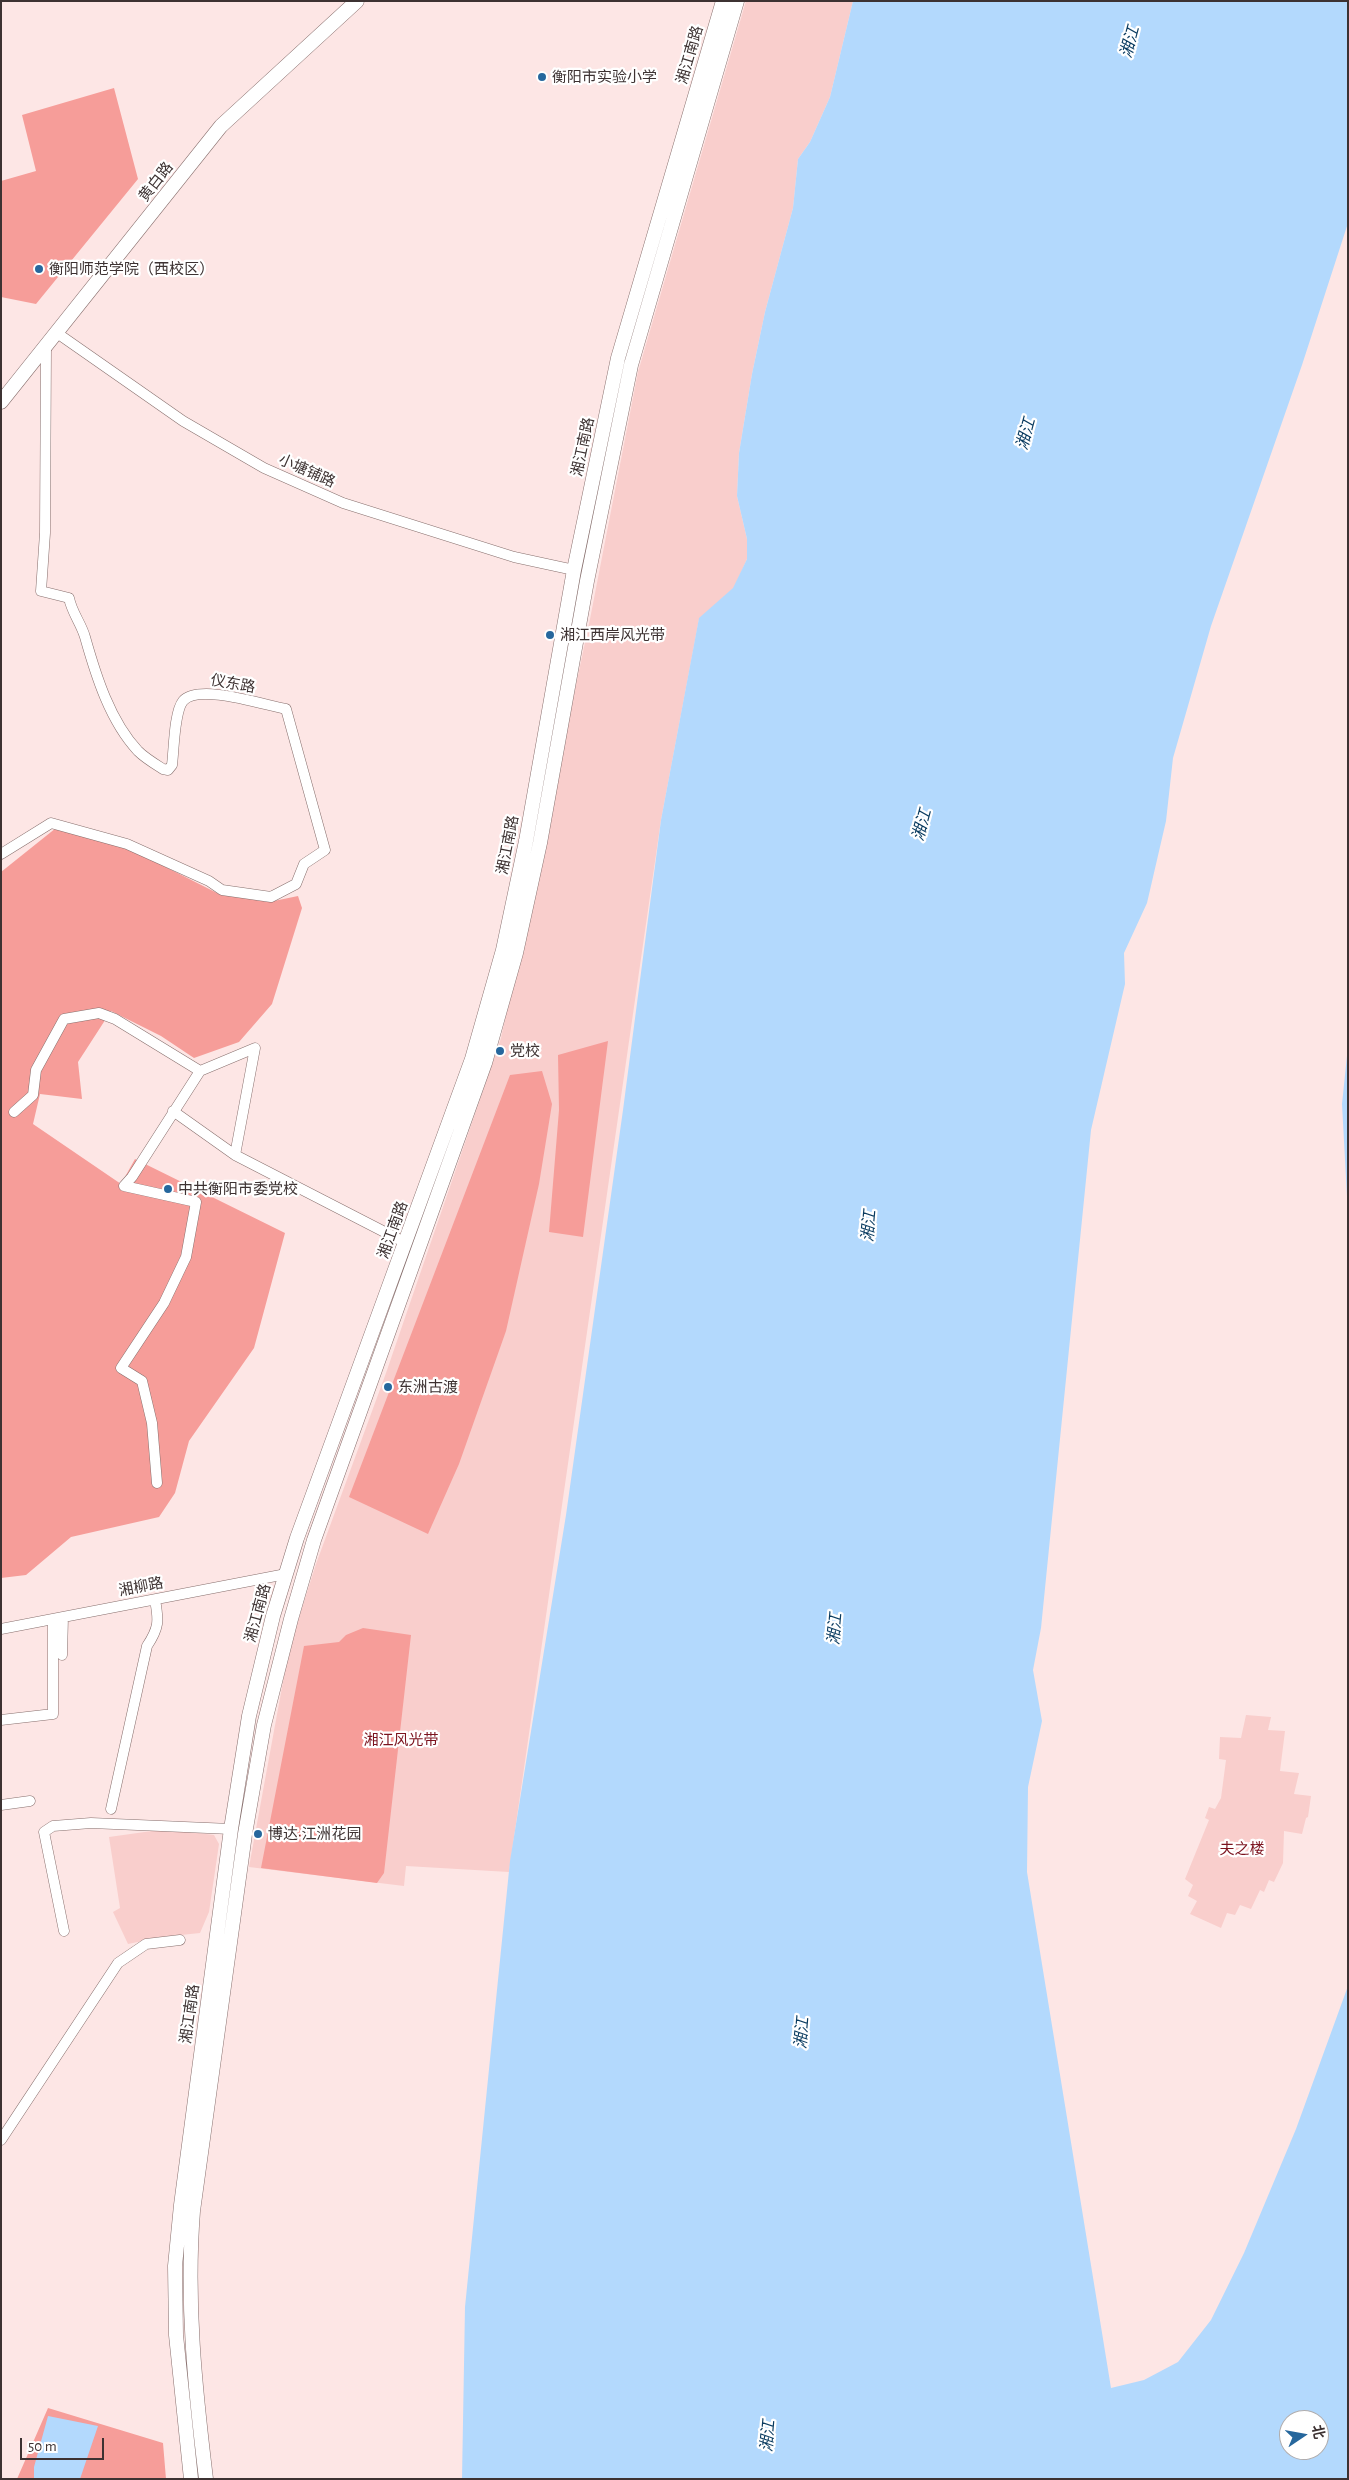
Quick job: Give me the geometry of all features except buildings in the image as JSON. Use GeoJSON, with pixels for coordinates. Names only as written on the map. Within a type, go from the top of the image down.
{"type":"FeatureCollection","features":[{"type":"Feature","properties":{"kind":"main road","name":"黄白路"},"geometry":{"type":"LineString","coordinates":[[1,402],[221,126],[357,1]]}},
{"type":"Feature","properties":{"kind":"main road","name":"湘江南路"},"geometry":{"type":"LineString","coordinates":[[191,2479],[176,2335],[175,2266],[182,2195],[230,1829],[249,1716],[286,1574],[472,1059],[503,950],[526,841],[574,570],[618,358],[723,1]]}},
{"type":"Feature","properties":{"kind":"main road","name":"湘江南路"},"geometry":{"type":"LineString","coordinates":[[206,2479],[194,2380],[190,2255],[193,2211],[244,1844],[264,1726],[291,1618],[314,1540],[485,1063],[516,953],[540,843],[588,581],[631,365],[737,1]]}},
{"type":"Feature","properties":{"kind":"street","name":"小塘铺路"},"geometry":{"type":"LineString","coordinates":[[57,333],[183,420],[264,468],[343,503],[514,557],[574,570]]}},
{"type":"Feature","properties":{"kind":"street","name":"仪东路"},"geometry":{"type":"LineString","coordinates":[[1,854],[51,823],[127,844],[209,881],[222,890],[271,897],[296,884],[304,864],[325,850],[286,709],[208,693],[192,694],[182,702],[178,715],[172,765],[168,770],[163,769],[139,752],[114,717],[84,636],[72,611],[70,598],[41,591],[45,533],[46,346]]}},
{"type":"Feature","properties":{"kind":"street"},"geometry":{"type":"LineString","coordinates":[[14,1112],[33,1095],[36,1070],[64,1019],[99,1013],[115,1018],[200,1071]]}},
{"type":"Feature","properties":{"kind":"street"},"geometry":{"type":"LineString","coordinates":[[157,1483],[152,1424],[142,1381],[120,1368],[164,1303],[186,1257],[196,1202],[124,1186],[132,1177],[172,1111],[200,1071],[255,1048],[235,1155]]}},
{"type":"Feature","properties":{"kind":"street"},"geometry":{"type":"LineString","coordinates":[[172,1111],[235,1155],[406,1243]]}},
{"type":"Feature","properties":{"kind":"street","name":"湘柳路"},"geometry":{"type":"LineString","coordinates":[[1,1629],[286,1574]]}},
{"type":"Feature","properties":{"kind":"street"},"geometry":{"type":"LineString","coordinates":[[111,1809],[147,1646],[155,1634],[159,1620],[155,1600]]}},
{"type":"Feature","properties":{"kind":"street"},"geometry":{"type":"LineString","coordinates":[[1,1720],[53,1714],[58,1619]]}},
{"type":"Feature","properties":{"kind":"street"},"geometry":{"type":"LineString","coordinates":[[58,1643],[62,1655]]}},
{"type":"Feature","properties":{"kind":"street"},"geometry":{"type":"LineString","coordinates":[[1,1804],[30,1801]]}},
{"type":"Feature","properties":{"kind":"street"},"geometry":{"type":"LineString","coordinates":[[64,1930],[44,1832],[53,1826],[91,1823],[230,1829]]}},
{"type":"Feature","properties":{"kind":"street"},"geometry":{"type":"LineString","coordinates":[[1,2140],[118,1963],[146,1944],[180,1940]]}},
{"type":"Feature","properties":{"kind":"green space","name":"湘江风光带"},"geometry":{"type":"Polygon","coordinates":[[[746,1],[853,1],[830,97],[810,142],[798,159],[793,208],[765,312],[752,374],[739,453],[737,496],[747,539],[747,559],[734,588],[699,619],[661,820],[509,1872],[406,1866],[404,1886],[249,1867],[289,1649],[316,1564],[386,1373],[501,1038],[590,619],[638,372],[746,1]]]}},
{"type":"Feature","properties":{"kind":"green space","name":"夫之楼"},"geometry":{"type":"Polygon","coordinates":[[[1246,1715],[1271,1717],[1268,1730],[1285,1731],[1280,1771],[1299,1773],[1294,1794],[1311,1796],[1308,1817],[1306,1818],[1302,1834],[1284,1831],[1283,1863],[1274,1882],[1269,1880],[1264,1892],[1260,1890],[1251,1909],[1240,1905],[1235,1915],[1227,1913],[1221,1928],[1190,1914],[1197,1901],[1188,1896],[1193,1885],[1185,1879],[1209,1820],[1205,1818],[1209,1807],[1215,1809],[1221,1798],[1226,1760],[1219,1759],[1220,1737],[1241,1738],[1246,1715]]]}},
{"type":"Feature","properties":{"kind":"green space"},"geometry":{"type":"Polygon","coordinates":[[[166,1829],[214,1835],[219,1844],[209,1912],[200,1933],[162,1937],[128,1944],[113,1912],[120,1908],[109,1837],[166,1829]]]}},
{"type":"Feature","properties":{"kind":"shaded area"},"geometry":{"type":"Polygon","coordinates":[[[114,88],[138,179],[36,304],[1,297],[1,181],[36,171],[22,115],[114,88]]]}},
{"type":"Feature","properties":{"kind":"shaded area","name":"中共衡阳市委党校"},"geometry":{"type":"Polygon","coordinates":[[[56,828],[130,849],[219,894],[269,902],[298,896],[302,908],[272,1004],[239,1042],[194,1058],[161,1036],[111,1011],[78,1062],[82,1099],[40,1094],[33,1124],[121,1184],[135,1159],[285,1233],[254,1348],[189,1441],[175,1493],[159,1517],[71,1537],[26,1575],[1,1578],[1,872],[56,828]]]}},
{"type":"Feature","properties":{"kind":"shaded area"},"geometry":{"type":"Polygon","coordinates":[[[608,1041],[583,1237],[549,1232],[559,1110],[558,1055],[608,1041]]]}},
{"type":"Feature","properties":{"kind":"shaded area"},"geometry":{"type":"Polygon","coordinates":[[[542,1071],[552,1104],[539,1184],[506,1331],[459,1464],[428,1534],[349,1497],[510,1075],[542,1071]]]}},
{"type":"Feature","properties":{"kind":"shaded area"},"geometry":{"type":"Polygon","coordinates":[[[363,1628],[411,1635],[384,1873],[377,1883],[261,1868],[304,1646],[339,1642],[346,1635],[363,1628]]]}},
{"type":"Feature","properties":{"kind":"shaded area"},"geometry":{"type":"Polygon","coordinates":[[[48,2408],[163,2443],[166,2479],[17,2479],[48,2408]]]}},
{"type":"Feature","properties":{"kind":"water","name":"湘江"},"geometry":{"type":"Polygon","coordinates":[[[853,1],[1348,1],[1348,223],[1302,365],[1211,626],[1173,758],[1166,821],[1147,903],[1124,953],[1125,984],[1091,1130],[1041,1628],[1033,1670],[1042,1721],[1028,1787],[1027,1872],[1111,2388],[1144,2380],[1178,2362],[1211,2320],[1244,2253],[1296,2129],[1348,1986],[1348,2479],[462,2479],[465,2307],[510,1861],[566,1515],[623,1110],[661,820],[699,618],[733,588],[747,559],[747,539],[737,496],[739,453],[752,374],[765,312],[793,208],[798,159],[810,142],[830,97],[853,1]]]}},
{"type":"Feature","properties":{"kind":"water"},"geometry":{"type":"Polygon","coordinates":[[[1348,1046],[1348,1215],[1342,1104],[1348,1046]]]}},
{"type":"Feature","properties":{"kind":"water"},"geometry":{"type":"Polygon","coordinates":[[[48,2416],[98,2426],[80,2479],[34,2479],[34,2467],[48,2416]]]}},
{"type":"Feature","properties":{"kind":"place","name":"衡阳市实验小学"},"geometry":{"type":"Point","coordinates":[542,77]}},
{"type":"Feature","properties":{"kind":"place","name":"衡阳师范学院（西校区）"},"geometry":{"type":"Point","coordinates":[39,269]}},
{"type":"Feature","properties":{"kind":"place","name":"湘江西岸风光带"},"geometry":{"type":"Point","coordinates":[550,635]}},
{"type":"Feature","properties":{"kind":"place","name":"党校"},"geometry":{"type":"Point","coordinates":[500,1051]}},
{"type":"Feature","properties":{"kind":"place","name":"中共衡阳市委党校"},"geometry":{"type":"Point","coordinates":[168,1189]}},
{"type":"Feature","properties":{"kind":"place","name":"东洲古渡"},"geometry":{"type":"Point","coordinates":[388,1387]}},
{"type":"Feature","properties":{"kind":"place","name":"博达·江洲花园"},"geometry":{"type":"Point","coordinates":[258,1834]}}]}
